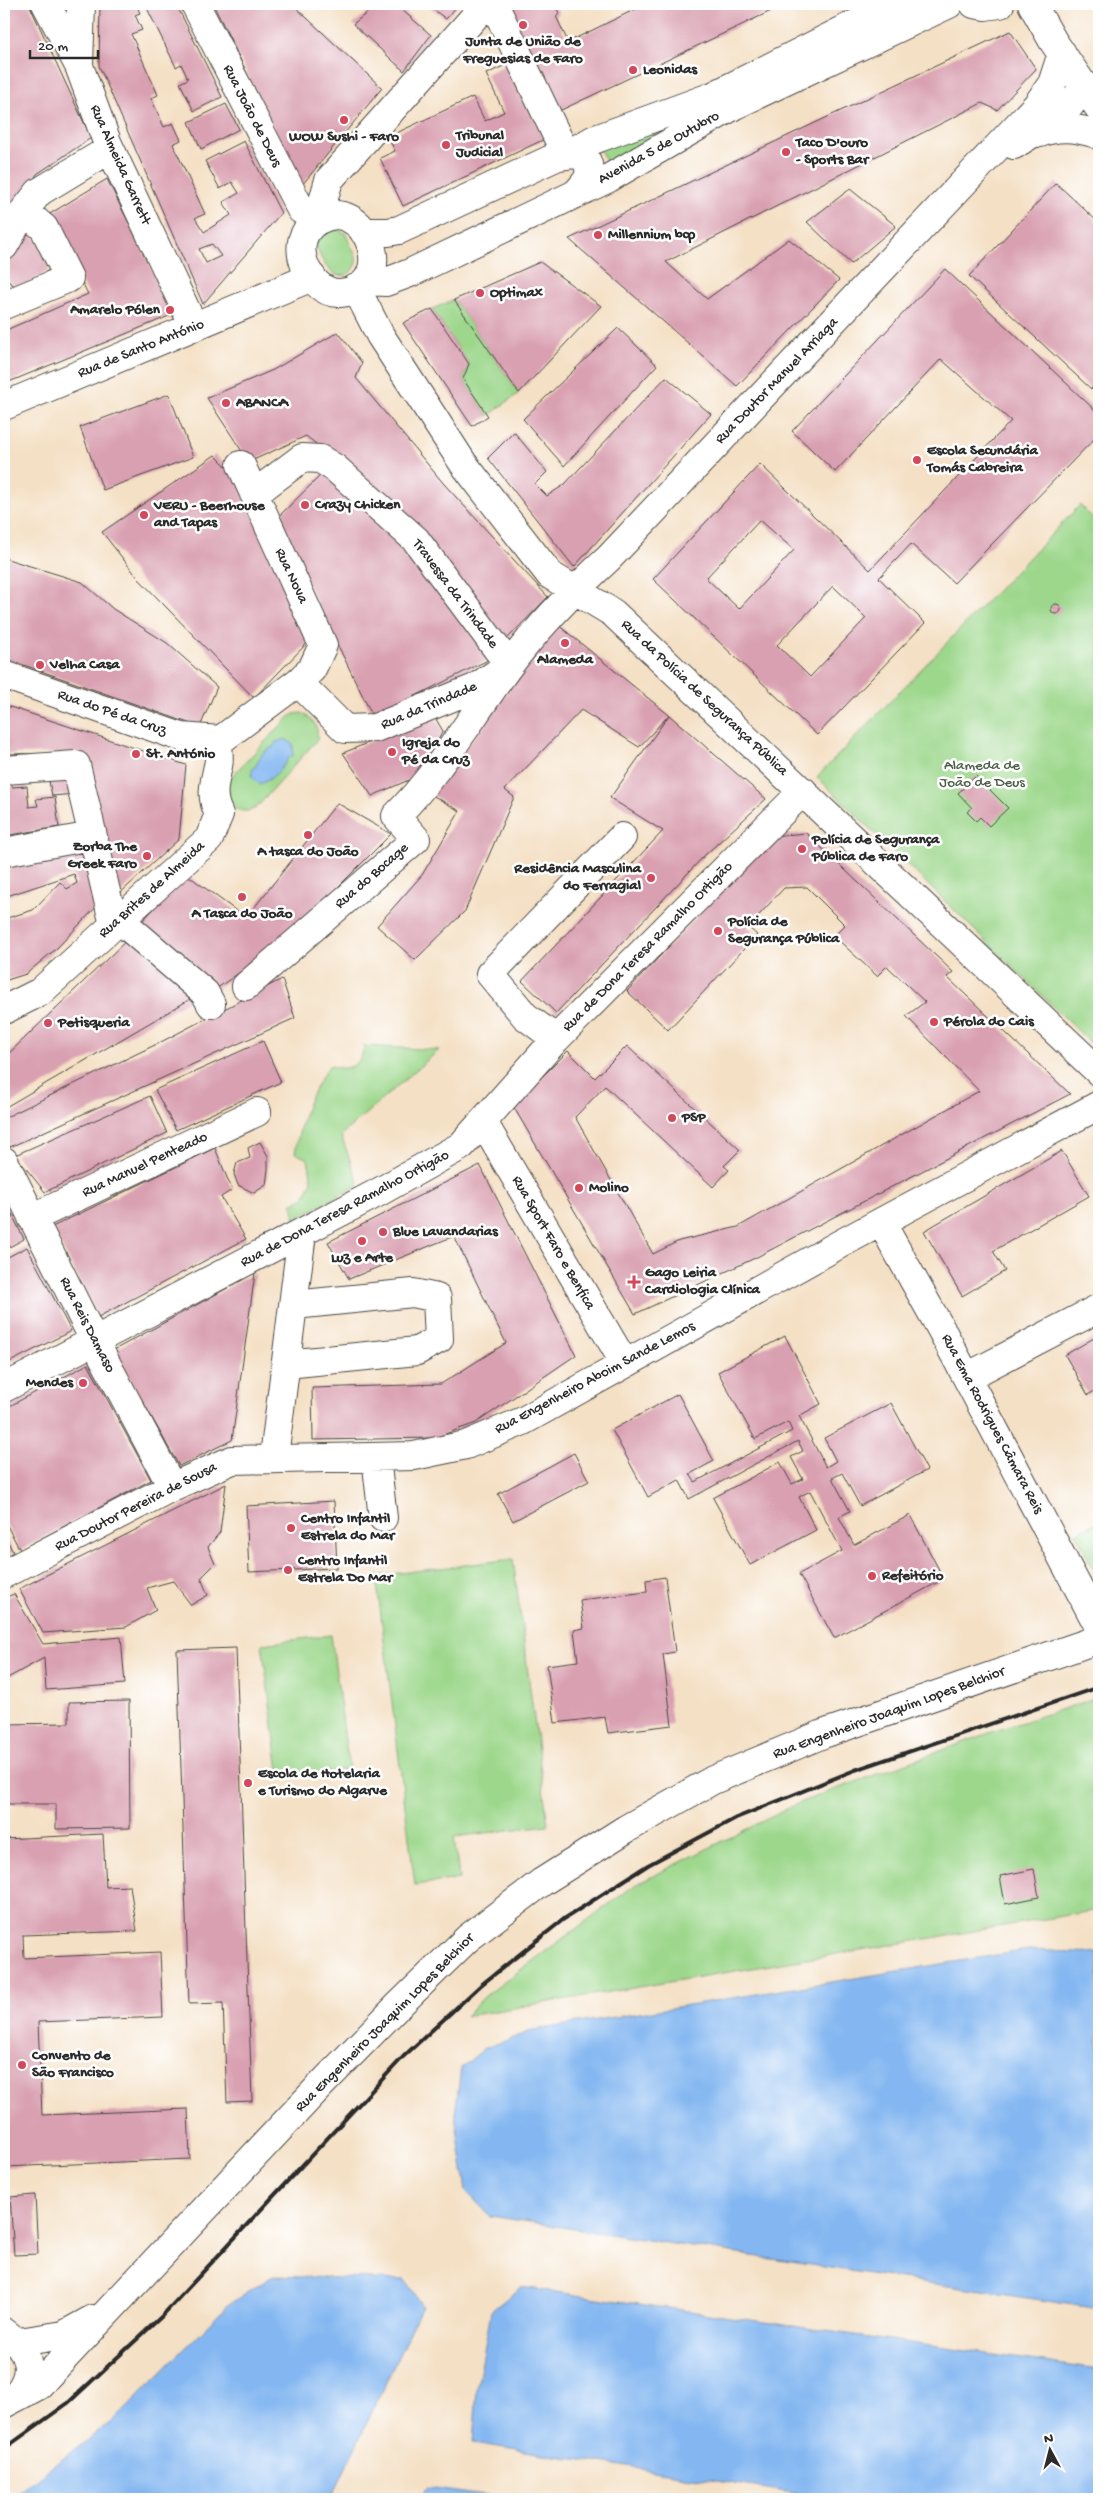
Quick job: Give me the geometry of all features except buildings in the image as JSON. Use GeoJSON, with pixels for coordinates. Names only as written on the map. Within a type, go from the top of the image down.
{"type":"FeatureCollection","features":[{"type":"Feature","properties":{"kind":"street","name":"Rua Almeida Garrett"},"geometry":{"type":"LineString","coordinates":[[46,4],[79,66],[110,149],[194,327]]}},
{"type":"Feature","properties":{"kind":"street"},"geometry":{"type":"LineString","coordinates":[[79,66],[80,4]]}},
{"type":"Feature","properties":{"kind":"street","name":"Rua João de Deus"},"geometry":{"type":"LineString","coordinates":[[194,4],[310,214]]}},
{"type":"Feature","properties":{"kind":"street"},"geometry":{"type":"LineString","coordinates":[[310,214],[345,216],[358,223],[364,232],[374,258],[373,270],[354,287],[320,287],[308,268],[300,248],[302,237],[309,226],[310,214],[329,180],[486,4]]}},
{"type":"Feature","properties":{"kind":"street"},"geometry":{"type":"LineString","coordinates":[[494,4],[566,155],[573,154],[585,157],[590,169],[589,178],[576,194]]}},
{"type":"Feature","properties":{"kind":"street","name":"Avenida 5 de Outubro"},"geometry":{"type":"LineString","coordinates":[[364,232],[399,230],[558,156],[566,155],[593,140],[713,96],[895,4]]}},
{"type":"Feature","properties":{"kind":"street","name":"Avenida 5 de Outubro"},"geometry":{"type":"LineString","coordinates":[[354,287],[398,278],[576,194],[609,178],[731,107],[949,4]]}},
{"type":"Feature","properties":{"kind":"street"},"geometry":{"type":"LineString","coordinates":[[974,4],[985,6],[1000,4]]}},
{"type":"Feature","properties":{"kind":"street"},"geometry":{"type":"LineString","coordinates":[[1013,4],[1034,27],[1057,47]]}},
{"type":"Feature","properties":{"kind":"street"},"geometry":{"type":"LineString","coordinates":[[1032,4],[1057,47],[1099,108]]}},
{"type":"Feature","properties":{"kind":"street","name":"Rua Doutor Manuel Arriaga"},"geometry":{"type":"LineString","coordinates":[[575,589],[609,558],[1037,105],[1052,84],[1057,47]]}},
{"type":"Feature","properties":{"kind":"street","name":"Rua Doutor Manuel Arriaga"},"geometry":{"type":"LineString","coordinates":[[977,170],[1064,114],[1078,95],[1081,80],[1064,84],[1037,105]]}},
{"type":"Feature","properties":{"kind":"street","name":"Rua Doutor Manuel Arriaga"},"geometry":{"type":"LineString","coordinates":[[1024,138],[1052,128],[1084,129],[1099,135]]}},
{"type":"Feature","properties":{"kind":"street"},"geometry":{"type":"LineString","coordinates":[[4,246],[24,211],[39,192],[110,149]]}},
{"type":"Feature","properties":{"kind":"street"},"geometry":{"type":"LineString","coordinates":[[4,304],[69,278],[44,228],[24,211]]}},
{"type":"Feature","properties":{"kind":"street","name":"Rua de Santo António"},"geometry":{"type":"LineString","coordinates":[[4,406],[278,290],[308,268]]}},
{"type":"Feature","properties":{"kind":"street","name":"Rua da Polícia de Segurança Pública"},"geometry":{"type":"LineString","coordinates":[[354,287],[346,309],[380,335],[463,463],[550,575],[613,613],[1099,1072]]}},
{"type":"Feature","properties":{"kind":"street","name":"Travessa da Trindade"},"geometry":{"type":"LineString","coordinates":[[254,494],[302,458],[320,459],[335,468],[416,540],[509,665]]}},
{"type":"Feature","properties":{"kind":"street","name":"Rua Nova"},"geometry":{"type":"LineString","coordinates":[[241,465],[323,645],[312,669],[298,682]]}},
{"type":"Feature","properties":{"kind":"street","name":"Rua do Bocage"},"geometry":{"type":"LineString","coordinates":[[246,986],[416,839],[396,816],[422,790],[509,665],[575,589]]}},
{"type":"Feature","properties":{"kind":"street","name":"Rua da Trindade"},"geometry":{"type":"LineString","coordinates":[[298,682],[345,729],[376,728],[475,688],[509,665]]}},
{"type":"Feature","properties":{"kind":"street","name":"Rua do Pé da Cruz"},"geometry":{"type":"LineString","coordinates":[[4,675],[181,738],[220,740],[218,742]]}},
{"type":"Feature","properties":{"kind":"street"},"geometry":{"type":"LineString","coordinates":[[218,742],[298,682]]}},
{"type":"Feature","properties":{"kind":"street","name":"Rua Brites de Almeida"},"geometry":{"type":"LineString","coordinates":[[4,1010],[40,992],[209,839],[219,814],[214,804],[213,790],[214,777],[219,765],[218,742]]}},
{"type":"Feature","properties":{"kind":"street"},"geometry":{"type":"LineString","coordinates":[[4,770],[76,765],[92,836],[117,922],[205,993],[211,1004]]}},
{"type":"Feature","properties":{"kind":"street","name":"Rua de Dona Teresa Ramalho Ortigão"},"geometry":{"type":"LineString","coordinates":[[4,1388],[302,1233],[461,1146],[556,1039],[803,791]]}},
{"type":"Feature","properties":{"kind":"street"},"geometry":{"type":"LineString","coordinates":[[4,852],[92,836]]}},
{"type":"Feature","properties":{"kind":"street"},"geometry":{"type":"LineString","coordinates":[[556,1039],[525,1016],[490,974],[622,837]]}},
{"type":"Feature","properties":{"kind":"street"},"geometry":{"type":"LineString","coordinates":[[874,1226],[1099,1105]]}},
{"type":"Feature","properties":{"kind":"street","name":"Rua Manuel Penteado"},"geometry":{"type":"LineString","coordinates":[[32,1218],[257,1112]]}},
{"type":"Feature","properties":{"kind":"street","name":"Rua Sport Faro e Benfica"},"geometry":{"type":"LineString","coordinates":[[483,1122],[625,1364]]}},
{"type":"Feature","properties":{"kind":"street","name":"Rua Reis Damaso"},"geometry":{"type":"LineString","coordinates":[[4,1161],[95,1342],[172,1487]]}},
{"type":"Feature","properties":{"kind":"street","name":"Rua Engenheiro Aboim Sande Lemos"},"geometry":{"type":"LineString","coordinates":[[274,1457],[376,1458],[414,1456],[466,1445],[523,1421],[874,1226]]}},
{"type":"Feature","properties":{"kind":"street","name":"Rua Ema Rodrigues Câmara Reis"},"geometry":{"type":"LineString","coordinates":[[874,1226],[966,1377],[1099,1627]]}},
{"type":"Feature","properties":{"kind":"street"},"geometry":{"type":"LineString","coordinates":[[274,1457],[302,1233]]}},
{"type":"Feature","properties":{"kind":"street"},"geometry":{"type":"LineString","coordinates":[[286,1364],[416,1351],[439,1339],[437,1298],[414,1294],[294,1305]]}},
{"type":"Feature","properties":{"kind":"street"},"geometry":{"type":"LineString","coordinates":[[966,1377],[1099,1308]]}},
{"type":"Feature","properties":{"kind":"street","name":"Rua Doutor Pereira de Sousa"},"geometry":{"type":"LineString","coordinates":[[4,1574],[172,1487],[232,1460],[274,1457]]}},
{"type":"Feature","properties":{"kind":"street"},"geometry":{"type":"LineString","coordinates":[[376,1458],[383,1518]]}},
{"type":"Feature","properties":{"kind":"street","name":"Rua Engenheiro Joaquim Lopes Belchior"},"geometry":{"type":"LineString","coordinates":[[6,2403],[38,2386],[105,2313],[398,2006],[468,1938],[542,1882],[626,1829],[713,1780],[823,1734],[1099,1639]]}},
{"type":"Feature","properties":{"kind":"street"},"geometry":{"type":"LineString","coordinates":[[11,2337],[64,2335],[105,2313]]}},
{"type":"Feature","properties":{"kind":"street"},"geometry":{"type":"LineString","coordinates":[[6,2403],[22,2390],[28,2374],[27,2357],[11,2337]]}},
{"type":"Feature","properties":{"kind":"green space"},"geometry":{"type":"Polygon","coordinates":[[[713,105],[610,168],[599,148],[713,105]]]}},
{"type":"Feature","properties":{"kind":"green space"},"geometry":{"type":"Polygon","coordinates":[[[332,228],[345,233],[356,256],[356,266],[343,276],[337,275],[327,267],[316,246],[320,234],[332,228]]]}},
{"type":"Feature","properties":{"kind":"green space"},"geometry":{"type":"Polygon","coordinates":[[[454,300],[519,393],[488,416],[463,379],[469,364],[432,309],[454,300]]]}},
{"type":"Feature","properties":{"kind":"green space","name":"Alameda de João de Deus"},"geometry":{"type":"Polygon","coordinates":[[[1080,505],[1099,524],[1099,1051],[817,777],[1080,505]]]}},
{"type":"Feature","properties":{"kind":"green space"},"geometry":{"type":"Polygon","coordinates":[[[302,713],[315,724],[317,740],[256,808],[248,811],[236,809],[227,799],[226,782],[288,718],[294,714],[302,713]]]}},
{"type":"Feature","properties":{"kind":"green space"},"geometry":{"type":"Polygon","coordinates":[[[364,1046],[439,1050],[341,1135],[359,1185],[295,1219],[292,1204],[304,1197],[312,1181],[308,1159],[295,1153],[307,1106],[316,1086],[330,1065],[343,1068],[353,1066],[363,1053],[364,1046]]]}},
{"type":"Feature","properties":{"kind":"green space"},"geometry":{"type":"Polygon","coordinates":[[[1099,1521],[1099,1581],[1076,1533],[1099,1521]]]}},
{"type":"Feature","properties":{"kind":"green space"},"geometry":{"type":"Polygon","coordinates":[[[513,1559],[548,1825],[454,1837],[459,1879],[415,1885],[376,1576],[513,1559]]]}},
{"type":"Feature","properties":{"kind":"green space"},"geometry":{"type":"Polygon","coordinates":[[[331,1635],[349,1769],[280,1778],[262,1644],[331,1635]]]}},
{"type":"Feature","properties":{"kind":"green space"},"geometry":{"type":"Polygon","coordinates":[[[1099,1697],[1099,1910],[466,2016],[484,1997],[635,1885],[801,1802],[992,1732],[1099,1697]]]}},
{"type":"Feature","properties":{"kind":"water"},"geometry":{"type":"Polygon","coordinates":[[[285,739],[293,744],[293,756],[289,757],[272,777],[259,784],[251,776],[253,768],[264,752],[273,747],[276,742],[285,739]]]}},
{"type":"Feature","properties":{"kind":"water"},"geometry":{"type":"Polygon","coordinates":[[[1028,1950],[1099,1953],[1099,2309],[490,2216],[466,2191],[455,2114],[461,2068],[485,2048],[535,2030],[1028,1950]]]}},
{"type":"Feature","properties":{"kind":"water"},"geometry":{"type":"Polygon","coordinates":[[[273,2276],[405,2280],[422,2306],[331,2499],[9,2499],[112,2422],[229,2304],[273,2276]]]}},
{"type":"Feature","properties":{"kind":"water"},"geometry":{"type":"Polygon","coordinates":[[[521,2287],[1099,2370],[1099,2499],[832,2499],[473,2443],[477,2389],[491,2311],[521,2287]]]}},
{"type":"Feature","properties":{"kind":"water"},"geometry":{"type":"Polygon","coordinates":[[[427,2487],[514,2499],[417,2499],[427,2487]]]}},
{"type":"Feature","properties":{"kind":"railway"},"geometry":{"type":"LineString","coordinates":[[4,2449],[68,2403],[161,2317],[404,2056],[481,1985],[564,1919],[648,1865],[736,1818],[855,1770],[1099,1687]]}},
{"type":"Feature","properties":{"kind":"place","name":"Junta de União de Freguesias de Faro"},"geometry":{"type":"Point","coordinates":[523,25]}},
{"type":"Feature","properties":{"kind":"place","name":"Leonidas"},"geometry":{"type":"Point","coordinates":[633,70]}},
{"type":"Feature","properties":{"kind":"place","name":"WOW Sushi - Faro"},"geometry":{"type":"Point","coordinates":[344,120]}},
{"type":"Feature","properties":{"kind":"place","name":"Tribunal Judicial"},"geometry":{"type":"Point","coordinates":[446,145]}},
{"type":"Feature","properties":{"kind":"place","name":"Taco D'ouro - Sports Bar"},"geometry":{"type":"Point","coordinates":[786,152]}},
{"type":"Feature","properties":{"kind":"place","name":"Millennium bcp"},"geometry":{"type":"Point","coordinates":[598,235]}},
{"type":"Feature","properties":{"kind":"place","name":"Optimax"},"geometry":{"type":"Point","coordinates":[480,293]}},
{"type":"Feature","properties":{"kind":"place","name":"Amarelo Pólen"},"geometry":{"type":"Point","coordinates":[170,310]}},
{"type":"Feature","properties":{"kind":"place","name":"ABANCA"},"geometry":{"type":"Point","coordinates":[226,403]}},
{"type":"Feature","properties":{"kind":"place","name":"Escola Secundária Tomás Cabreira"},"geometry":{"type":"Point","coordinates":[917,460]}},
{"type":"Feature","properties":{"kind":"place","name":"Crazy Chicken"},"geometry":{"type":"Point","coordinates":[305,505]}},
{"type":"Feature","properties":{"kind":"place","name":"VERU - Beerhouse and Tapas"},"geometry":{"type":"Point","coordinates":[144,515]}},
{"type":"Feature","properties":{"kind":"place","name":"Alameda"},"geometry":{"type":"Point","coordinates":[565,643]}},
{"type":"Feature","properties":{"kind":"place","name":"Velha Casa"},"geometry":{"type":"Point","coordinates":[40,665]}},
{"type":"Feature","properties":{"kind":"place","name":"Igreja do Pé da Cruz"},"geometry":{"type":"Point","coordinates":[392,752]}},
{"type":"Feature","properties":{"kind":"place","name":"St. António"},"geometry":{"type":"Point","coordinates":[136,754]}},
{"type":"Feature","properties":{"kind":"place","name":"A tasca do João"},"geometry":{"type":"Point","coordinates":[308,835]}},
{"type":"Feature","properties":{"kind":"place","name":"Polícia de Segurança Pública de Faro"},"geometry":{"type":"Point","coordinates":[802,849]}},
{"type":"Feature","properties":{"kind":"place","name":"Zorba The Greek Faro"},"geometry":{"type":"Point","coordinates":[147,856]}},
{"type":"Feature","properties":{"kind":"place","name":"Residência Masculina do Ferragial"},"geometry":{"type":"Point","coordinates":[651,878]}},
{"type":"Feature","properties":{"kind":"place","name":"A Tasca do João"},"geometry":{"type":"Point","coordinates":[242,897]}},
{"type":"Feature","properties":{"kind":"place","name":"Polícia de Segurança Pública"},"geometry":{"type":"Point","coordinates":[718,931]}},
{"type":"Feature","properties":{"kind":"place","name":"Pérola do Cais"},"geometry":{"type":"Point","coordinates":[934,1022]}},
{"type":"Feature","properties":{"kind":"place","name":"Petisqueria"},"geometry":{"type":"Point","coordinates":[48,1023]}},
{"type":"Feature","properties":{"kind":"place","name":"PSP"},"geometry":{"type":"Point","coordinates":[672,1118]}},
{"type":"Feature","properties":{"kind":"place","name":"Molino"},"geometry":{"type":"Point","coordinates":[579,1188]}},
{"type":"Feature","properties":{"kind":"place","name":"Blue Lavandarias"},"geometry":{"type":"Point","coordinates":[383,1232]}},
{"type":"Feature","properties":{"kind":"place","name":"Luz e Arte"},"geometry":{"type":"Point","coordinates":[362,1241]}},
{"type":"Feature","properties":{"kind":"place","name":"Gago Leiria Cardiologia Clínica"},"geometry":{"type":"Point","coordinates":[634,1282]}},
{"type":"Feature","properties":{"kind":"place","name":"Mendes"},"geometry":{"type":"Point","coordinates":[83,1383]}},
{"type":"Feature","properties":{"kind":"place","name":"Centro Infantil Estrela do Mar"},"geometry":{"type":"Point","coordinates":[291,1528]}},
{"type":"Feature","properties":{"kind":"place","name":"Centro Infantil Estrela Do Mar"},"geometry":{"type":"Point","coordinates":[288,1570]}},
{"type":"Feature","properties":{"kind":"place","name":"Refeitório"},"geometry":{"type":"Point","coordinates":[872,1576]}},
{"type":"Feature","properties":{"kind":"place","name":"Escola de Hotelaria e Turismo do Algarve"},"geometry":{"type":"Point","coordinates":[248,1783]}},
{"type":"Feature","properties":{"kind":"place","name":"Convento de São Francisco"},"geometry":{"type":"Point","coordinates":[22,2065]}}]}
